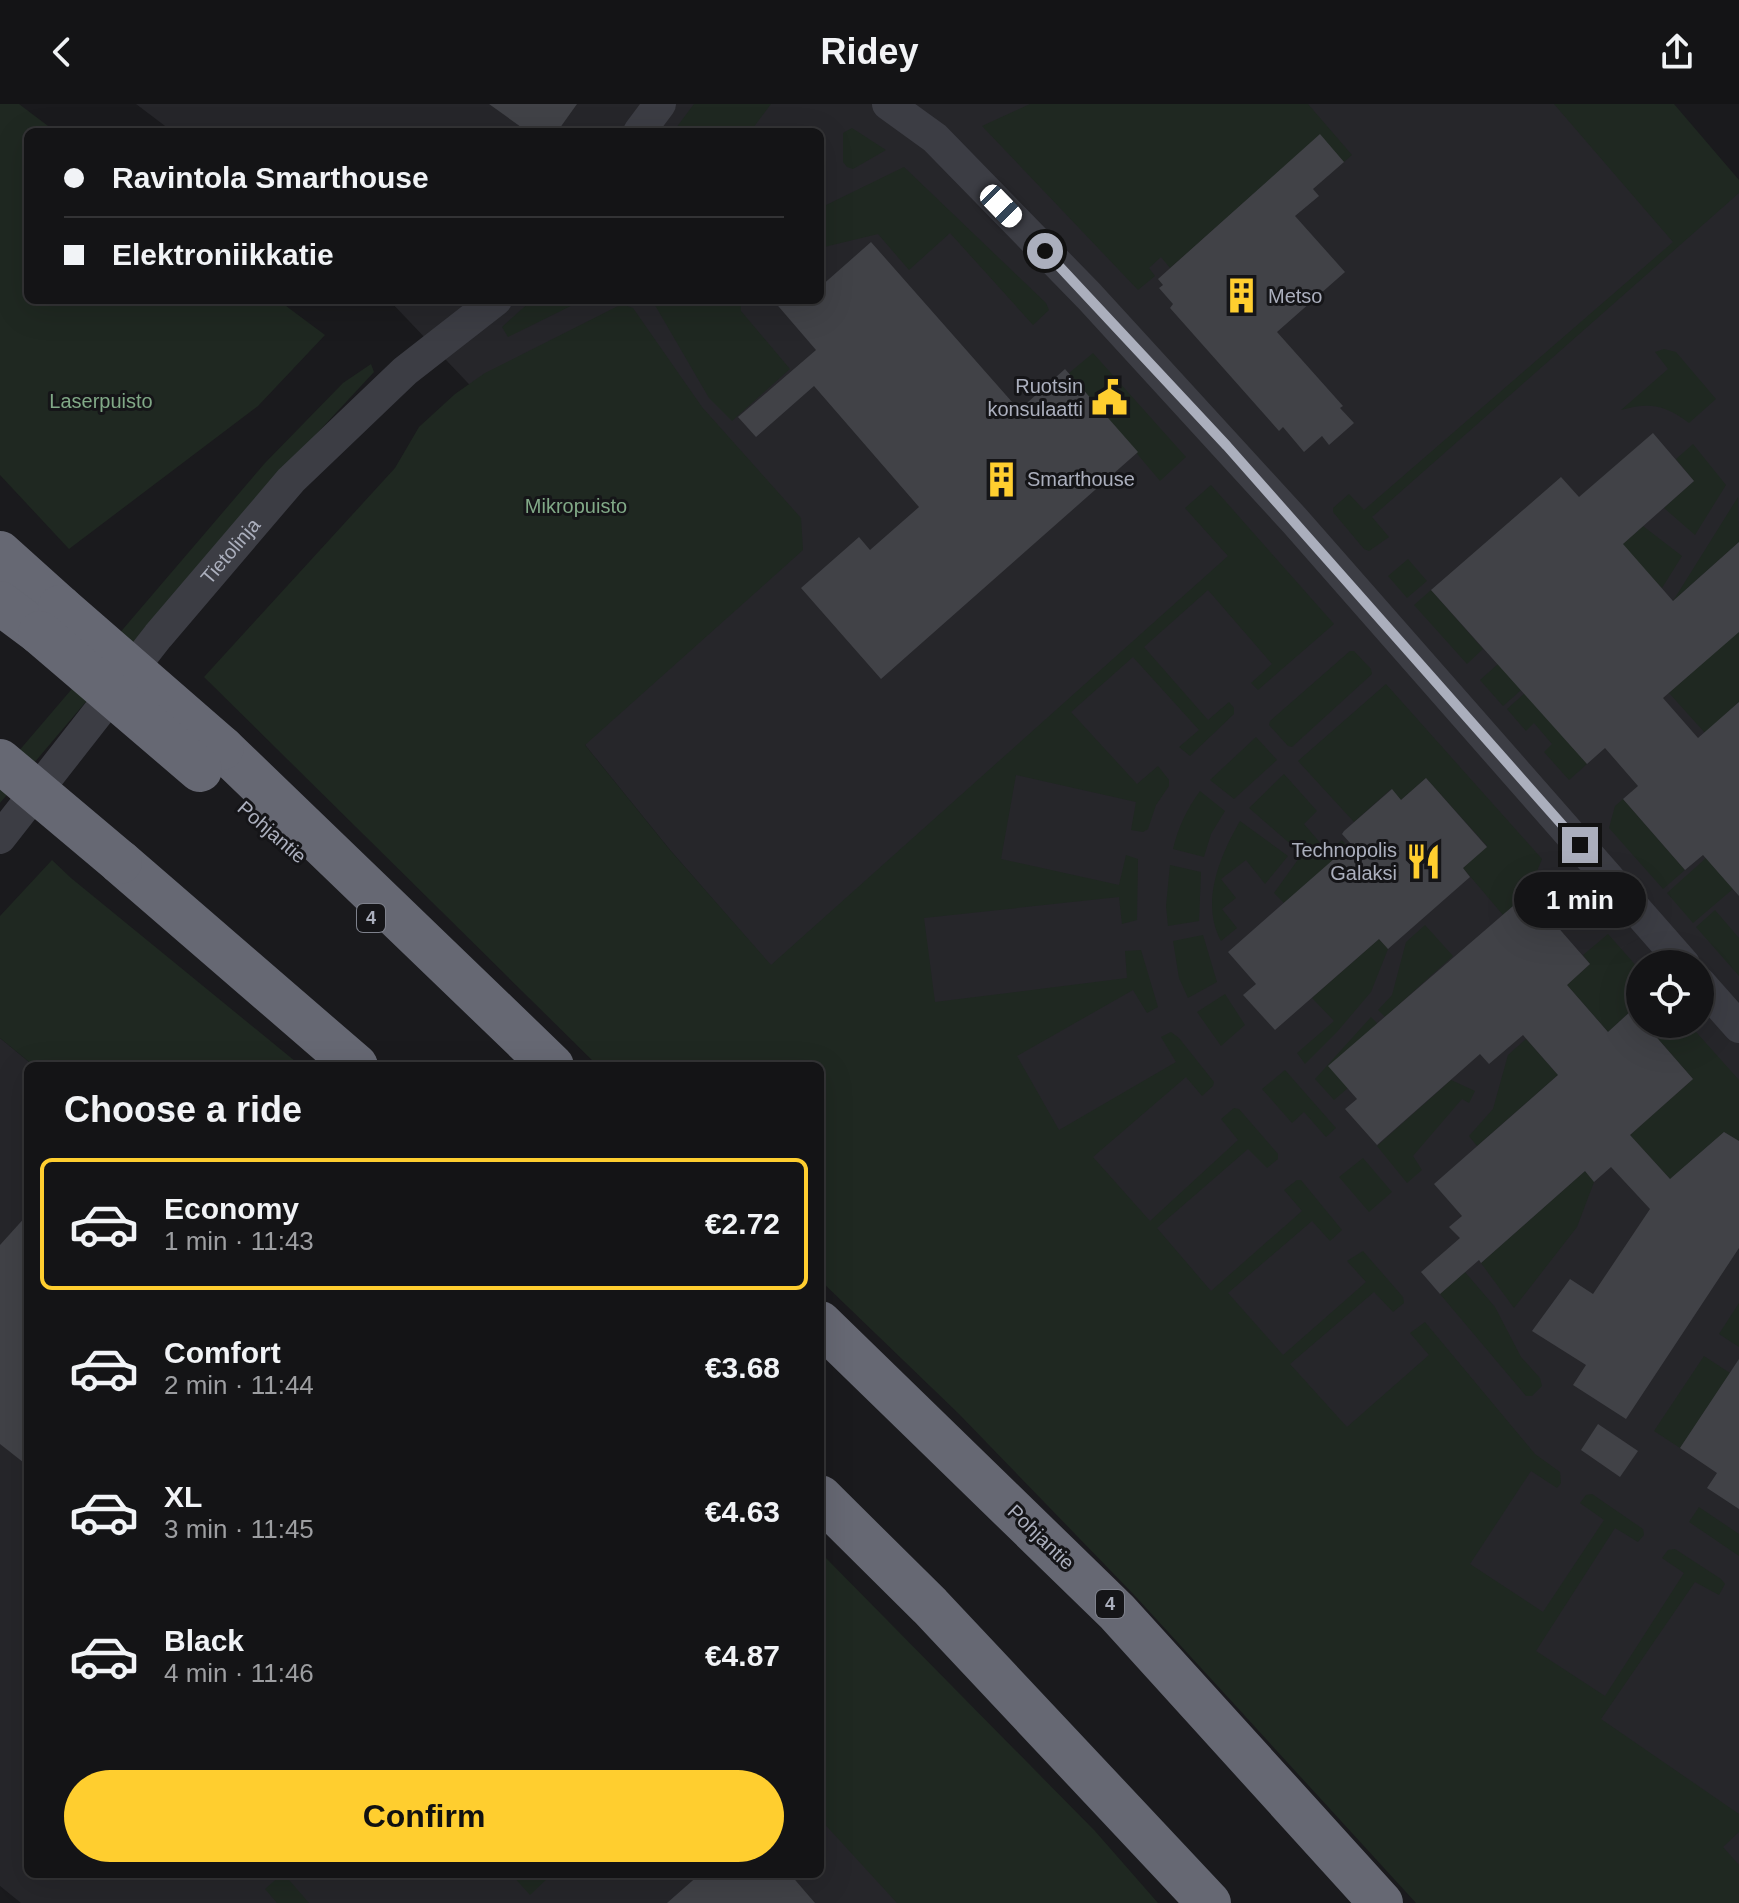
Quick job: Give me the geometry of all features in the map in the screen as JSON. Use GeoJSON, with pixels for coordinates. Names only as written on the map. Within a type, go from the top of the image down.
{"type":"FeatureCollection","features":[{"type":"Feature","properties":{"kind":"highway"},"geometry":{"type":"LineString","coordinates":[[0,553],[50,620]]}},
{"type":"Feature","properties":{"kind":"highway","name":"Pohjantie"},"geometry":{"type":"LineString","coordinates":[[0,603],[50,620],[211,759],[537,1062]]}},
{"type":"Feature","properties":{"kind":"highway"},"geometry":{"type":"LineString","coordinates":[[211,759],[548,1062]]}},
{"type":"Feature","properties":{"kind":"highway"},"geometry":{"type":"LineString","coordinates":[[0,761],[351,1062]]}},
{"type":"Feature","properties":{"kind":"highway","name":"Pohjantie"},"geometry":{"type":"LineString","coordinates":[[824,1327],[1117,1612],[1381,1903]]}},
{"type":"Feature","properties":{"kind":"highway"},"geometry":{"type":"LineString","coordinates":[[824,1501],[930,1606],[1209,1903]]}},
{"type":"Feature","properties":{"kind":"street"},"geometry":{"type":"LineString","coordinates":[[642,128],[660,104]]}},
{"type":"Feature","properties":{"kind":"street"},"geometry":{"type":"LineString","coordinates":[[888,104],[935,138],[1089,296],[1266,489],[1672,950]]}},
{"type":"Feature","properties":{"kind":"street","name":"Tietolinja"},"geometry":{"type":"LineString","coordinates":[[0,838],[158,636],[291,480],[405,371],[491,304]]}},
{"type":"Feature","properties":{"kind":"street"},"geometry":{"type":"LineString","coordinates":[[1714,999],[1739,1027]]}},
{"type":"Feature","properties":{"kind":"shaded area"},"geometry":{"type":"Polygon","coordinates":[[[136,104],[1665,104],[1739,185],[1739,1895],[1346,1439],[854,934],[941,866],[1062,719],[1082,689],[771,966],[670,850],[585,745],[678,604],[393,304],[824,304],[824,128],[168,128],[136,104]]]}},
{"type":"Feature","properties":{"kind":"shaded area"},"geometry":{"type":"Polygon","coordinates":[[[0,1038],[29,1062],[24,1062],[24,1878],[824,1878],[824,1790],[942,1903],[21,1903],[0,1886],[0,1038]]]}},
{"type":"Feature","properties":{"kind":"green space","name":"Laserpuisto"},"geometry":{"type":"Polygon","coordinates":[[[0,104],[19,104],[51,128],[24,128],[24,304],[283,304],[325,335],[258,406],[69,549],[0,475],[0,104]]]}},
{"type":"Feature","properties":{"kind":"green space"},"geometry":{"type":"Polygon","coordinates":[[[694,104],[771,104],[753,128],[676,128],[694,104]]]}},
{"type":"Feature","properties":{"kind":"green space"},"geometry":{"type":"Polygon","coordinates":[[[1030,104],[1308,104],[1352,155],[1344,162],[1320,135],[1170,268],[1161,257],[1149,268],[1155,276],[1138,290],[982,126],[1030,104]]]}},
{"type":"Feature","properties":{"kind":"green space"},"geometry":{"type":"Polygon","coordinates":[[[1554,104],[1674,104],[1739,180],[1739,193],[1372,517],[1389,537],[1369,551],[1364,549],[1333,512],[1333,508],[1349,494],[1364,510],[1673,242],[1554,104]]]}},
{"type":"Feature","properties":{"kind":"green space"},"geometry":{"type":"Polygon","coordinates":[[[852,128],[886,150],[853,169],[843,162],[843,133],[852,128]]]}},
{"type":"Feature","properties":{"kind":"green space"},"geometry":{"type":"Polygon","coordinates":[[[904,167],[1046,303],[1049,310],[1033,325],[950,233],[909,270],[878,234],[824,247],[824,206],[904,167]]]}},
{"type":"Feature","properties":{"kind":"green space"},"geometry":{"type":"Polygon","coordinates":[[[528,304],[575,304],[508,337],[502,327],[528,304]]]}},
{"type":"Feature","properties":{"kind":"green space","name":"Mikropuisto"},"geometry":{"type":"Polygon","coordinates":[[[622,304],[633,308],[702,407],[801,518],[803,550],[585,745],[670,850],[771,965],[1228,556],[1185,508],[1211,485],[1334,624],[1258,690],[1251,683],[1272,664],[1208,590],[1144,647],[1208,720],[1229,702],[1234,708],[1234,714],[1190,756],[1179,747],[1199,730],[1133,657],[1071,712],[1137,784],[1158,766],[1169,780],[1169,786],[1156,805],[1148,829],[1143,832],[1131,830],[1136,802],[1016,775],[1001,859],[1119,885],[1126,855],[1138,859],[1137,920],[1122,924],[1119,897],[924,918],[935,1002],[1127,978],[1125,951],[1141,950],[1158,1007],[1147,1013],[1133,990],[1017,1056],[1059,1130],[1176,1062],[1161,1037],[1171,1032],[1179,1038],[1214,1082],[1213,1086],[1202,1096],[1186,1077],[1093,1157],[1150,1221],[1238,1140],[1221,1119],[1234,1108],[1239,1109],[1278,1154],[1278,1159],[1267,1168],[1248,1149],[1157,1228],[1211,1291],[1302,1211],[1284,1190],[1301,1180],[1342,1230],[1330,1241],[1312,1221],[1228,1293],[1283,1355],[1366,1282],[1347,1261],[1363,1251],[1403,1297],[1404,1303],[1393,1312],[1374,1292],[1290,1364],[1347,1427],[1429,1355],[1410,1333],[1425,1322],[1535,1454],[1560,1472],[1561,1483],[1557,1488],[1531,1471],[1470,1564],[1543,1612],[1604,1520],[1580,1503],[1586,1495],[1592,1494],[1643,1529],[1644,1535],[1638,1542],[1615,1528],[1536,1651],[1605,1696],[1684,1573],[1662,1558],[1668,1550],[1675,1549],[1721,1579],[1725,1584],[1719,1595],[1695,1582],[1601,1719],[1739,1814],[1739,1832],[1723,1847],[1739,1865],[1739,1903],[1416,1903],[1137,1598],[959,1414],[824,1284],[824,1062],[594,1062],[204,677],[395,468],[419,427],[455,394],[485,373],[622,304]]]}},
{"type":"Feature","properties":{"kind":"green space"},"geometry":{"type":"Polygon","coordinates":[[[654,304],[741,304],[741,311],[790,369],[732,421],[709,398],[654,304]]]}},
{"type":"Feature","properties":{"kind":"green space"},"geometry":{"type":"Polygon","coordinates":[[[1664,349],[1676,352],[1716,399],[1689,423],[1657,407],[1640,406],[1621,410],[1668,369],[1655,352],[1664,349]]]}},
{"type":"Feature","properties":{"kind":"green space"},"geometry":{"type":"Polygon","coordinates":[[[1093,353],[1186,457],[1160,481],[1069,373],[1093,353]]]}},
{"type":"Feature","properties":{"kind":"green space"},"geometry":{"type":"Polygon","coordinates":[[[371,364],[374,372],[281,472],[0,803],[0,773],[265,463],[343,383],[371,364]]]}},
{"type":"Feature","properties":{"kind":"green space"},"geometry":{"type":"Polygon","coordinates":[[[1693,444],[1726,485],[1695,535],[1664,508],[1694,481],[1676,459],[1693,444]]]}},
{"type":"Feature","properties":{"kind":"green space"},"geometry":{"type":"Polygon","coordinates":[[[1738,497],[1739,542],[1673,601],[1738,497]]]}},
{"type":"Feature","properties":{"kind":"green space"},"geometry":{"type":"Polygon","coordinates":[[[1643,526],[1682,556],[1662,588],[1654,580],[1574,587],[1643,526]]]}},
{"type":"Feature","properties":{"kind":"green space"},"geometry":{"type":"Polygon","coordinates":[[[1408,559],[1427,581],[1407,598],[1388,576],[1408,559]]]}},
{"type":"Feature","properties":{"kind":"green space"},"geometry":{"type":"Polygon","coordinates":[[[1431,590],[1483,649],[1467,664],[1414,605],[1431,590]]]}},
{"type":"Feature","properties":{"kind":"green space"},"geometry":{"type":"Polygon","coordinates":[[[1739,631],[1739,702],[1705,733],[1669,693],[1739,631]]]}},
{"type":"Feature","properties":{"kind":"green space"},"geometry":{"type":"Polygon","coordinates":[[[1515,649],[1538,675],[1503,706],[1480,680],[1515,649]]]}},
{"type":"Feature","properties":{"kind":"green space"},"geometry":{"type":"Polygon","coordinates":[[[1350,651],[1354,651],[1372,674],[1292,747],[1288,746],[1269,725],[1270,721],[1350,651]]]}},
{"type":"Feature","properties":{"kind":"green space"},"geometry":{"type":"Polygon","coordinates":[[[1386,684],[1542,859],[1528,893],[1503,915],[1463,868],[1487,846],[1426,778],[1401,800],[1391,789],[1354,822],[1298,761],[1386,684]]]}},
{"type":"Feature","properties":{"kind":"green space"},"geometry":{"type":"Polygon","coordinates":[[[1525,693],[1587,764],[1569,780],[1544,752],[1552,744],[1534,723],[1526,731],[1507,709],[1525,693]]]}},
{"type":"Feature","properties":{"kind":"green space"},"geometry":{"type":"Polygon","coordinates":[[[1256,737],[1277,760],[1234,799],[1210,780],[1256,737]]]}},
{"type":"Feature","properties":{"kind":"green space"},"geometry":{"type":"Polygon","coordinates":[[[1284,774],[1317,811],[1304,824],[1328,852],[1342,840],[1348,847],[1284,903],[1274,893],[1302,854],[1249,808],[1284,774]]]}},
{"type":"Feature","properties":{"kind":"green space"},"geometry":{"type":"Polygon","coordinates":[[[1200,791],[1225,811],[1211,834],[1204,857],[1173,849],[1184,818],[1200,791]]]}},
{"type":"Feature","properties":{"kind":"green space"},"geometry":{"type":"Polygon","coordinates":[[[1623,799],[1685,870],[1663,889],[1609,828],[1615,806],[1623,799]]]}},
{"type":"Feature","properties":{"kind":"green space"},"geometry":{"type":"Polygon","coordinates":[[[1240,821],[1288,856],[1265,884],[1246,860],[1221,879],[1236,898],[1222,909],[1237,928],[1221,941],[1212,911],[1215,880],[1240,821]]]}},
{"type":"Feature","properties":{"kind":"green space"},"geometry":{"type":"Polygon","coordinates":[[[1706,858],[1733,889],[1693,923],[1667,893],[1706,858]]]}},
{"type":"Feature","properties":{"kind":"green space"},"geometry":{"type":"Polygon","coordinates":[[[52,860],[296,1062],[29,1062],[0,1038],[0,916],[52,860]]]}},
{"type":"Feature","properties":{"kind":"green space"},"geometry":{"type":"Polygon","coordinates":[[[1170,865],[1201,872],[1199,921],[1168,926],[1166,906],[1170,865]]]}},
{"type":"Feature","properties":{"kind":"green space"},"geometry":{"type":"Polygon","coordinates":[[[1715,910],[1739,938],[1739,976],[1696,927],[1715,910]]]}},
{"type":"Feature","properties":{"kind":"green space"},"geometry":{"type":"Polygon","coordinates":[[[1425,925],[1453,956],[1385,1017],[1378,1010],[1392,995],[1406,942],[1425,925]]]}},
{"type":"Feature","properties":{"kind":"green space"},"geometry":{"type":"Polygon","coordinates":[[[1608,934],[1626,954],[1626,1016],[1608,1032],[1567,985],[1590,964],[1583,955],[1608,934]]]}},
{"type":"Feature","properties":{"kind":"green space"},"geometry":{"type":"Polygon","coordinates":[[[1203,935],[1217,982],[1188,998],[1179,978],[1173,941],[1203,935]]]}},
{"type":"Feature","properties":{"kind":"green space"},"geometry":{"type":"Polygon","coordinates":[[[1379,939],[1388,949],[1371,992],[1305,1064],[1297,1053],[1334,1021],[1312,998],[1379,939]]]}},
{"type":"Feature","properties":{"kind":"green space"},"geometry":{"type":"Polygon","coordinates":[[[1225,994],[1245,1025],[1221,1046],[1197,1012],[1225,994]]]}},
{"type":"Feature","properties":{"kind":"green space"},"geometry":{"type":"Polygon","coordinates":[[[1371,1017],[1377,1023],[1348,1088],[1334,1100],[1315,1079],[1371,1017]]]}},
{"type":"Feature","properties":{"kind":"green space"},"geometry":{"type":"Polygon","coordinates":[[[1657,1038],[1702,1038],[1739,1080],[1739,1141],[1724,1132],[1670,1179],[1630,1135],[1693,1079],[1657,1038]]]}},
{"type":"Feature","properties":{"kind":"green space"},"geometry":{"type":"Polygon","coordinates":[[[1526,1039],[1558,1075],[1477,1146],[1469,1136],[1493,1109],[1508,1055],[1526,1039]]]}},
{"type":"Feature","properties":{"kind":"green space"},"geometry":{"type":"Polygon","coordinates":[[[1285,1070],[1336,1128],[1326,1137],[1304,1112],[1292,1123],[1262,1089],[1285,1070]]]}},
{"type":"Feature","properties":{"kind":"green space"},"geometry":{"type":"Polygon","coordinates":[[[1451,1080],[1475,1091],[1469,1103],[1462,1099],[1413,1156],[1422,1170],[1407,1183],[1377,1146],[1451,1080]]]}},
{"type":"Feature","properties":{"kind":"green space"},"geometry":{"type":"Polygon","coordinates":[[[1363,1158],[1392,1192],[1369,1212],[1339,1177],[1363,1158]]]}},
{"type":"Feature","properties":{"kind":"green space"},"geometry":{"type":"Polygon","coordinates":[[[1585,1171],[1594,1182],[1577,1227],[1514,1308],[1481,1263],[1585,1171]]]}},
{"type":"Feature","properties":{"kind":"green space"},"geometry":{"type":"Polygon","coordinates":[[[1465,1272],[1495,1307],[1521,1357],[1540,1378],[1542,1386],[1532,1396],[1526,1396],[1440,1294],[1465,1272]]]}},
{"type":"Feature","properties":{"kind":"green space"},"geometry":{"type":"Polygon","coordinates":[[[1739,1303],[1739,1347],[1719,1334],[1739,1303]]]}},
{"type":"Feature","properties":{"kind":"green space"},"geometry":{"type":"Polygon","coordinates":[[[1704,1356],[1730,1373],[1680,1448],[1654,1431],[1704,1356]]]}},
{"type":"Feature","properties":{"kind":"green space"},"geometry":{"type":"Polygon","coordinates":[[[1699,1507],[1739,1534],[1739,1556],[1689,1522],[1699,1507]]]}},
{"type":"Feature","properties":{"kind":"green space"},"geometry":{"type":"Polygon","coordinates":[[[824,1556],[1095,1831],[1158,1903],[897,1903],[824,1823],[824,1556]]]}},
{"type":"Feature","properties":{"kind":"green space"},"geometry":{"type":"Polygon","coordinates":[[[277,1878],[287,1878],[309,1903],[277,1903],[265,1889],[277,1878]]]}},
{"type":"Feature","properties":{"kind":"green space"},"geometry":{"type":"Polygon","coordinates":[[[515,1878],[548,1878],[530,1895],[515,1878]]]}},
{"type":"Feature","properties":{"kind":"building"},"geometry":{"type":"Polygon","coordinates":[[[489,104],[577,104],[560,128],[522,128],[489,104]]]}},
{"type":"Feature","properties":{"kind":"building","name":"Metso"},"geometry":{"type":"Polygon","coordinates":[[[1320,134],[1344,162],[1313,189],[1319,196],[1295,216],[1345,272],[1277,332],[1343,406],[1340,408],[1354,423],[1329,445],[1322,436],[1304,452],[1283,427],[1279,431],[1170,308],[1173,304],[1159,288],[1163,285],[1158,279],[1320,134]]]}},
{"type":"Feature","properties":{"kind":"building","name":"Smarthouse"},"geometry":{"type":"Polygon","coordinates":[[[871,242],[1019,410],[1065,369],[1138,452],[881,679],[801,588],[859,537],[870,550],[919,507],[814,386],[756,437],[738,417],[816,350],[776,304],[824,304],[824,283],[871,242]]]}},
{"type":"Feature","properties":{"kind":"building"},"geometry":{"type":"Polygon","coordinates":[[[1653,433],[1694,481],[1623,544],[1673,601],[1739,542],[1739,632],[1663,698],[1698,738],[1739,702],[1739,896],[1703,855],[1685,870],[1623,799],[1638,786],[1605,748],[1587,764],[1431,590],[1561,477],[1579,497],[1653,433]]]}},
{"type":"Feature","properties":{"kind":"building"},"geometry":{"type":"Polygon","coordinates":[[[1426,778],[1487,847],[1463,868],[1470,877],[1388,949],[1379,939],[1275,1030],[1243,995],[1256,984],[1228,952],[1351,844],[1342,834],[1344,831],[1392,789],[1401,800],[1426,778]]]}},
{"type":"Feature","properties":{"kind":"building"},"geometry":{"type":"Polygon","coordinates":[[[1528,893],[1590,964],[1567,985],[1608,1032],[1626,1016],[1626,1038],[1657,1038],[1693,1079],[1630,1135],[1670,1179],[1724,1132],[1739,1141],[1739,1248],[1626,1419],[1573,1385],[1586,1365],[1532,1331],[1570,1279],[1593,1294],[1650,1209],[1611,1167],[1594,1182],[1585,1171],[1481,1263],[1479,1260],[1440,1294],[1421,1272],[1460,1238],[1449,1227],[1462,1216],[1434,1184],[1558,1075],[1523,1035],[1489,1064],[1480,1054],[1377,1145],[1345,1109],[1357,1099],[1328,1066],[1528,893]]]}},
{"type":"Feature","properties":{"kind":"building"},"geometry":{"type":"Polygon","coordinates":[[[24,1218],[24,1463],[0,1444],[0,1245],[24,1218]]]}},
{"type":"Feature","properties":{"kind":"building"},"geometry":{"type":"Polygon","coordinates":[[[1739,1359],[1739,1509],[1707,1488],[1717,1473],[1680,1448],[1739,1359]]]}},
{"type":"Feature","properties":{"kind":"building"},"geometry":{"type":"Polygon","coordinates":[[[1598,1424],[1638,1451],[1620,1477],[1581,1450],[1598,1424]]]}},
{"type":"Feature","properties":{"kind":"building"},"geometry":{"type":"Polygon","coordinates":[[[695,1878],[793,1878],[815,1903],[667,1903],[695,1878]]]}},
{"type":"Feature","properties":{"kind":"place","name":"Metso"},"geometry":{"type":"Point","coordinates":[1242,296]}},
{"type":"Feature","properties":{"kind":"place","name":"Ruotsin konsulaatti"},"geometry":{"type":"Point","coordinates":[1109,397]}},
{"type":"Feature","properties":{"kind":"place","name":"Smarthouse"},"geometry":{"type":"Point","coordinates":[1001,479]}},
{"type":"Feature","properties":{"kind":"place","name":"Technopolis Galaksi"},"geometry":{"type":"Point","coordinates":[1423,861]}},
{"type":"Feature","properties":{"kind":"route"},"geometry":{"type":"LineString","coordinates":[[1045,251],[1295,521],[1580,845]]}}]}
